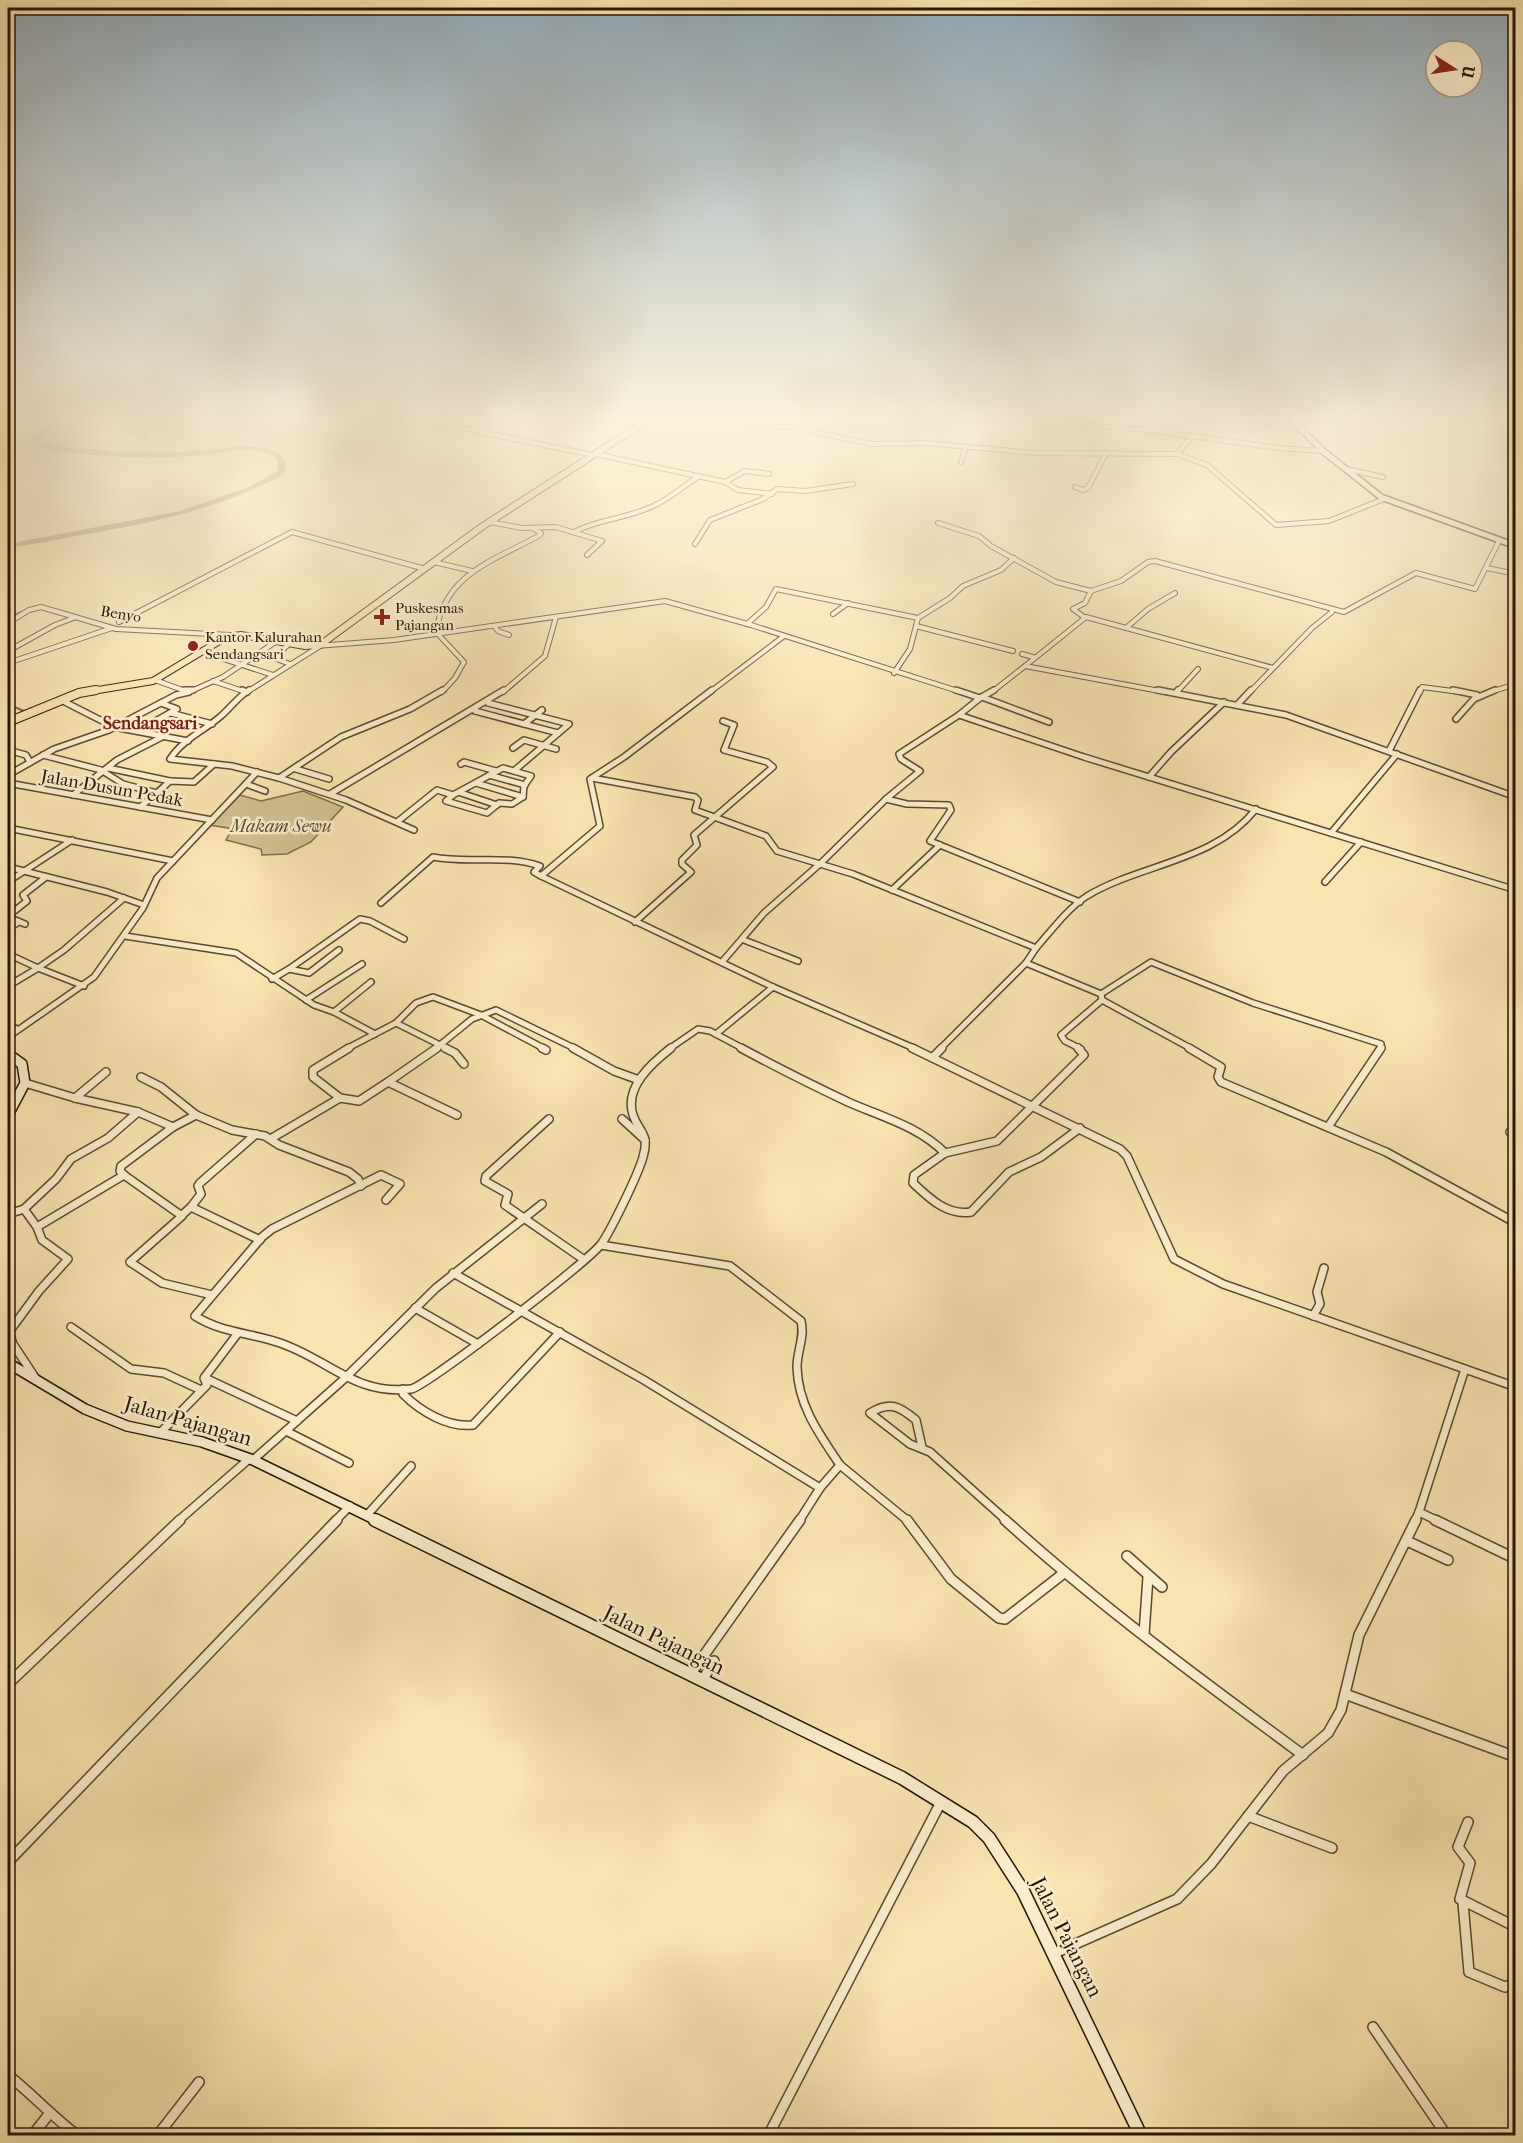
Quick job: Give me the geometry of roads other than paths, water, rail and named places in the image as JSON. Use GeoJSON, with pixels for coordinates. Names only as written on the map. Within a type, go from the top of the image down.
{"type":"FeatureCollection","features":[{"type":"Feature","properties":{"kind":"main road"},"geometry":{"type":"LineString","coordinates":[[8,722],[89,691],[155,680],[223,639],[236,635],[289,644],[318,646],[493,520]]}},
{"type":"Feature","properties":{"kind":"main road"},"geometry":{"type":"LineString","coordinates":[[1442,520],[1515,546]]}},
{"type":"Feature","properties":{"kind":"main road"},"geometry":{"type":"LineString","coordinates":[[8,1054],[22,1064],[25,1083],[8,1115]]}},
{"type":"Feature","properties":{"kind":"main road","name":"Jalan Pajangan"},"geometry":{"type":"LineString","coordinates":[[8,1362],[85,1409],[127,1426],[202,1442],[251,1460],[350,1506],[702,1682],[902,1778],[973,1822],[989,1838],[1023,1890],[1141,2136]]}},
{"type":"Feature","properties":{"kind":"street"},"geometry":{"type":"LineString","coordinates":[[574,532],[592,522],[612,520]]}},
{"type":"Feature","properties":{"kind":"street"},"geometry":{"type":"LineString","coordinates":[[695,544],[710,520]]}},
{"type":"Feature","properties":{"kind":"street"},"geometry":{"type":"LineString","coordinates":[[1269,520],[1276,525],[1285,525],[1333,520]]}},
{"type":"Feature","properties":{"kind":"street"},"geometry":{"type":"LineString","coordinates":[[490,522],[532,528],[550,526],[602,542],[587,555]]}},
{"type":"Feature","properties":{"kind":"street"},"geometry":{"type":"LineString","coordinates":[[938,522],[979,536],[1056,582],[1091,591],[1120,581],[1148,562],[1155,561],[1332,609],[1349,610],[1416,573],[1475,590],[1487,568],[1495,545],[1499,541]]}},
{"type":"Feature","properties":{"kind":"street"},"geometry":{"type":"LineString","coordinates":[[279,778],[296,769],[341,737],[421,704],[443,689],[464,662],[437,634],[436,626],[449,593],[472,571],[542,533],[532,528]]}},
{"type":"Feature","properties":{"kind":"street"},"geometry":{"type":"LineString","coordinates":[[119,622],[292,532],[425,568]]}},
{"type":"Feature","properties":{"kind":"street"},"geometry":{"type":"LineString","coordinates":[[747,624],[766,607],[776,589],[918,618],[950,598],[963,586],[1001,570],[1014,558]]}},
{"type":"Feature","properties":{"kind":"street"},"geometry":{"type":"LineString","coordinates":[[434,562],[472,571]]}},
{"type":"Feature","properties":{"kind":"street"},"geometry":{"type":"LineString","coordinates":[[1487,568],[1515,574]]}},
{"type":"Feature","properties":{"kind":"street"},"geometry":{"type":"LineString","coordinates":[[1091,591],[1085,603],[1073,609],[1084,617],[1273,668]]}},
{"type":"Feature","properties":{"kind":"street"},"geometry":{"type":"LineString","coordinates":[[1126,628],[1148,609],[1175,593]]}},
{"type":"Feature","properties":{"kind":"street"},"geometry":{"type":"LineString","coordinates":[[414,831],[330,794],[279,778],[214,764],[170,759],[188,741],[231,709],[234,700],[318,646],[437,634],[665,601],[747,624],[894,673],[981,698],[1049,722]]}},
{"type":"Feature","properties":{"kind":"street"},"geometry":{"type":"LineString","coordinates":[[833,614],[848,603]]}},
{"type":"Feature","properties":{"kind":"street","name":"Benyo"},"geometry":{"type":"LineString","coordinates":[[8,621],[14,620],[29,610],[41,607],[112,628],[236,635]]}},
{"type":"Feature","properties":{"kind":"street"},"geometry":{"type":"LineString","coordinates":[[1238,704],[1311,628],[1332,612],[1332,609]]}},
{"type":"Feature","properties":{"kind":"street"},"geometry":{"type":"LineString","coordinates":[[8,651],[55,625],[76,617]]}},
{"type":"Feature","properties":{"kind":"street"},"geometry":{"type":"LineString","coordinates":[[330,794],[501,693],[528,672],[545,656],[556,617]]}},
{"type":"Feature","properties":{"kind":"street"},"geometry":{"type":"LineString","coordinates":[[722,962],[744,940],[764,913],[821,863],[886,799],[920,771],[898,757],[899,754],[959,715],[1025,666],[1033,657],[1084,617]]}},
{"type":"Feature","properties":{"kind":"street"},"geometry":{"type":"LineString","coordinates":[[894,673],[910,649],[918,618]]}},
{"type":"Feature","properties":{"kind":"street"},"geometry":{"type":"LineString","coordinates":[[494,626],[498,631],[509,635]]}},
{"type":"Feature","properties":{"kind":"street"},"geometry":{"type":"LineString","coordinates":[[916,626],[1013,651]]}},
{"type":"Feature","properties":{"kind":"street"},"geometry":{"type":"LineString","coordinates":[[8,663],[112,628]]}},
{"type":"Feature","properties":{"kind":"street"},"geometry":{"type":"LineString","coordinates":[[541,876],[600,826],[589,782],[592,778],[784,636]]}},
{"type":"Feature","properties":{"kind":"street"},"geometry":{"type":"LineString","coordinates":[[8,775],[43,755],[114,727],[213,681],[277,641]]}},
{"type":"Feature","properties":{"kind":"street"},"geometry":{"type":"LineString","coordinates":[[289,644],[274,658],[290,664]]}},
{"type":"Feature","properties":{"kind":"street"},"geometry":{"type":"LineString","coordinates":[[202,652],[273,675]]}},
{"type":"Feature","properties":{"kind":"street"},"geometry":{"type":"LineString","coordinates":[[1022,654],[1033,657]]}},
{"type":"Feature","properties":{"kind":"street"},"geometry":{"type":"LineString","coordinates":[[1025,666],[1238,704],[1307,722],[1515,797]]}},
{"type":"Feature","properties":{"kind":"street"},"geometry":{"type":"LineString","coordinates":[[1176,693],[1198,669]]}},
{"type":"Feature","properties":{"kind":"street"},"geometry":{"type":"LineString","coordinates":[[155,680],[189,692]]}},
{"type":"Feature","properties":{"kind":"street"},"geometry":{"type":"LineString","coordinates":[[213,681],[247,692]]}},
{"type":"Feature","properties":{"kind":"street"},"geometry":{"type":"LineString","coordinates":[[1456,719],[1464,704],[1478,695],[1515,684]]}},
{"type":"Feature","properties":{"kind":"street"},"geometry":{"type":"LineString","coordinates":[[1389,751],[1422,687],[1430,686],[1478,695]]}},
{"type":"Feature","properties":{"kind":"street"},"geometry":{"type":"LineString","coordinates":[[61,700],[114,727],[188,741]]}},
{"type":"Feature","properties":{"kind":"street"},"geometry":{"type":"LineString","coordinates":[[468,715],[494,700]]}},
{"type":"Feature","properties":{"kind":"street"},"geometry":{"type":"LineString","coordinates":[[1149,777],[1224,702]]}},
{"type":"Feature","properties":{"kind":"street"},"geometry":{"type":"LineString","coordinates":[[488,703],[569,724],[546,746],[515,770]]}},
{"type":"Feature","properties":{"kind":"street"},"geometry":{"type":"LineString","coordinates":[[138,731],[177,709],[161,704]]}},
{"type":"Feature","properties":{"kind":"street"},"geometry":{"type":"LineString","coordinates":[[524,724],[542,710]]}},
{"type":"Feature","properties":{"kind":"street"},"geometry":{"type":"LineString","coordinates":[[475,711],[558,733]]}},
{"type":"Feature","properties":{"kind":"street"},"geometry":{"type":"LineString","coordinates":[[171,713],[212,724]]}},
{"type":"Feature","properties":{"kind":"street"},"geometry":{"type":"LineString","coordinates":[[959,715],[990,727],[1515,890]]}},
{"type":"Feature","properties":{"kind":"street"},"geometry":{"type":"LineString","coordinates":[[635,922],[691,872],[682,864],[682,860],[697,845],[694,835],[773,767],[767,762],[724,750],[734,725],[723,722]]}},
{"type":"Feature","properties":{"kind":"street"},"geometry":{"type":"LineString","coordinates":[[73,795],[121,758],[163,737]]}},
{"type":"Feature","properties":{"kind":"street"},"geometry":{"type":"LineString","coordinates":[[513,748],[524,740],[556,749]]}},
{"type":"Feature","properties":{"kind":"street"},"geometry":{"type":"LineString","coordinates":[[8,750],[26,754],[30,762]]}},
{"type":"Feature","properties":{"kind":"street"},"geometry":{"type":"LineString","coordinates":[[1331,833],[1397,754]]}},
{"type":"Feature","properties":{"kind":"street"},"geometry":{"type":"LineString","coordinates":[[43,755],[106,770],[170,781],[193,782],[214,764]]}},
{"type":"Feature","properties":{"kind":"street"},"geometry":{"type":"LineString","coordinates":[[461,764],[464,762],[496,771]]}},
{"type":"Feature","properties":{"kind":"street"},"geometry":{"type":"LineString","coordinates":[[461,793],[497,805],[509,806],[518,803],[523,797],[525,785],[531,776],[503,768],[446,801],[487,813],[497,805]]}},
{"type":"Feature","properties":{"kind":"street"},"geometry":{"type":"LineString","coordinates":[[296,769],[329,778]]}},
{"type":"Feature","properties":{"kind":"street"},"geometry":{"type":"LineString","coordinates":[[106,770],[123,784],[157,793]]}},
{"type":"Feature","properties":{"kind":"street"},"geometry":{"type":"LineString","coordinates":[[8,1037],[94,977],[125,936],[144,905],[153,884],[257,772]]}},
{"type":"Feature","properties":{"kind":"street"},"geometry":{"type":"LineString","coordinates":[[489,775],[525,785]]}},
{"type":"Feature","properties":{"kind":"street"},"geometry":{"type":"LineString","coordinates":[[592,778],[692,796],[698,800],[695,810],[766,836],[777,851],[821,863],[1036,948]]}},
{"type":"Feature","properties":{"kind":"street"},"geometry":{"type":"LineString","coordinates":[[140,807],[170,781]]}},
{"type":"Feature","properties":{"kind":"street","name":"Jalan Dusun Pedak"},"geometry":{"type":"LineString","coordinates":[[8,783],[212,820]]}},
{"type":"Feature","properties":{"kind":"street"},"geometry":{"type":"LineString","coordinates":[[476,783],[523,797]]}},
{"type":"Feature","properties":{"kind":"street"},"geometry":{"type":"LineString","coordinates":[[246,784],[265,791]]}},
{"type":"Feature","properties":{"kind":"street"},"geometry":{"type":"LineString","coordinates":[[397,822],[437,790],[453,795]]}},
{"type":"Feature","properties":{"kind":"street"},"geometry":{"type":"LineString","coordinates":[[886,799],[952,807],[929,839],[1080,902]]}},
{"type":"Feature","properties":{"kind":"street"},"geometry":{"type":"LineString","coordinates":[[933,1057],[1026,963],[1036,948],[1080,902],[1090,895],[1190,855],[1234,833],[1247,824],[1256,809]]}},
{"type":"Feature","properties":{"kind":"street"},"geometry":{"type":"LineString","coordinates":[[8,828],[173,861]]}},
{"type":"Feature","properties":{"kind":"street"},"geometry":{"type":"LineString","coordinates":[[12,879],[72,839]]}},
{"type":"Feature","properties":{"kind":"street"},"geometry":{"type":"LineString","coordinates":[[1325,882],[1361,842]]}},
{"type":"Feature","properties":{"kind":"street"},"geometry":{"type":"LineString","coordinates":[[892,890],[940,845]]}},
{"type":"Feature","properties":{"kind":"street"},"geometry":{"type":"LineString","coordinates":[[381,903],[433,856],[454,861],[525,860],[541,867],[534,872],[541,876],[773,987],[933,1057],[1080,1128],[1127,1156],[1156,1223],[1177,1262],[1223,1284],[1515,1387]]}},
{"type":"Feature","properties":{"kind":"street"},"geometry":{"type":"LineString","coordinates":[[8,867],[144,905]]}},
{"type":"Feature","properties":{"kind":"street"},"geometry":{"type":"LineString","coordinates":[[25,924],[8,916],[27,901],[23,895],[26,891],[46,878]]}},
{"type":"Feature","properties":{"kind":"street"},"geometry":{"type":"LineString","coordinates":[[8,986],[64,950],[124,898]]}},
{"type":"Feature","properties":{"kind":"street"},"geometry":{"type":"LineString","coordinates":[[272,979],[360,919],[370,921],[404,939]]}},
{"type":"Feature","properties":{"kind":"street"},"geometry":{"type":"LineString","coordinates":[[8,929],[19,922]]}},
{"type":"Feature","properties":{"kind":"street"},"geometry":{"type":"LineString","coordinates":[[125,936],[236,953],[306,1000],[375,1034]]}},
{"type":"Feature","properties":{"kind":"street"},"geometry":{"type":"LineString","coordinates":[[744,940],[798,961]]}},
{"type":"Feature","properties":{"kind":"street"},"geometry":{"type":"LineString","coordinates":[[289,969],[309,973],[339,950]]}},
{"type":"Feature","properties":{"kind":"street"},"geometry":{"type":"LineString","coordinates":[[8,954],[84,986]]}},
{"type":"Feature","properties":{"kind":"street"},"geometry":{"type":"LineString","coordinates":[[1080,1128],[1041,1157],[1009,1172],[968,1214],[958,1213],[935,1202],[913,1183],[914,1175],[945,1154],[993,1144],[1034,1106],[1084,1055],[1082,1050],[1065,1041],[1061,1035],[1101,997],[1151,962],[1253,1003],[1301,1016],[1382,1044],[1328,1127]]}},
{"type":"Feature","properties":{"kind":"street"},"geometry":{"type":"LineString","coordinates":[[1026,963],[1101,997],[1215,1062],[1221,1067],[1218,1077],[1221,1082],[1396,1156],[1515,1223]]}},
{"type":"Feature","properties":{"kind":"street"},"geometry":{"type":"LineString","coordinates":[[306,1000],[362,964]]}},
{"type":"Feature","properties":{"kind":"street"},"geometry":{"type":"LineString","coordinates":[[334,1012],[371,982]]}},
{"type":"Feature","properties":{"kind":"street"},"geometry":{"type":"LineString","coordinates":[[716,1034],[773,987]]}},
{"type":"Feature","properties":{"kind":"street"},"geometry":{"type":"LineString","coordinates":[[546,1050],[481,1015],[433,997],[416,1003],[396,1023],[341,1050],[313,1070],[313,1077],[340,1098],[359,1101],[439,1047],[466,1022],[481,1015],[488,1011],[501,1011],[614,1071],[639,1080]]}},
{"type":"Feature","properties":{"kind":"street"},"geometry":{"type":"LineString","coordinates":[[396,1023],[437,1043],[439,1047],[455,1053],[464,1064]]}},
{"type":"Feature","properties":{"kind":"street"},"geometry":{"type":"LineString","coordinates":[[8,1025],[17,1029]]}},
{"type":"Feature","properties":{"kind":"street"},"geometry":{"type":"LineString","coordinates":[[386,1200],[399,1188],[399,1183],[381,1175],[272,1229],[195,1316],[237,1333],[294,1348],[344,1380],[374,1389],[403,1389],[422,1386],[522,1310],[601,1245],[643,1158],[646,1140],[633,1115],[633,1096],[639,1080],[651,1064],[685,1036],[703,1029],[848,1102],[919,1132],[938,1145],[945,1154]]}},
{"type":"Feature","properties":{"kind":"street"},"geometry":{"type":"LineString","coordinates":[[8,1065],[17,1059]]}},
{"type":"Feature","properties":{"kind":"street"},"geometry":{"type":"LineString","coordinates":[[75,1098],[106,1072]]}},
{"type":"Feature","properties":{"kind":"street"},"geometry":{"type":"LineString","coordinates":[[141,1077],[161,1087],[196,1115],[232,1130],[272,1138],[279,1145],[349,1172],[358,1179],[362,1186]]}},
{"type":"Feature","properties":{"kind":"street"},"geometry":{"type":"LineString","coordinates":[[388,1082],[457,1115]]}},
{"type":"Feature","properties":{"kind":"street"},"geometry":{"type":"LineString","coordinates":[[25,1083],[75,1098],[138,1112],[173,1127]]}},
{"type":"Feature","properties":{"kind":"street"},"geometry":{"type":"LineString","coordinates":[[272,1138],[340,1098]]}},
{"type":"Feature","properties":{"kind":"street"},"geometry":{"type":"LineString","coordinates":[[8,1214],[24,1209],[56,1179],[71,1159],[108,1138],[138,1112]]}},
{"type":"Feature","properties":{"kind":"street"},"geometry":{"type":"LineString","coordinates":[[182,1215],[120,1171],[121,1166],[173,1127],[196,1115]]}},
{"type":"Feature","properties":{"kind":"street"},"geometry":{"type":"LineString","coordinates":[[549,1119],[486,1178],[487,1183],[508,1194],[505,1205],[583,1259]]}},
{"type":"Feature","properties":{"kind":"street"},"geometry":{"type":"LineString","coordinates":[[622,1119],[646,1140]]}},
{"type":"Feature","properties":{"kind":"street"},"geometry":{"type":"LineString","coordinates":[[212,1295],[162,1282],[130,1261],[182,1218],[182,1215],[201,1194],[198,1186],[200,1183],[256,1134]]}},
{"type":"Feature","properties":{"kind":"street"},"geometry":{"type":"LineString","coordinates":[[37,1227],[124,1174]]}},
{"type":"Feature","properties":{"kind":"street"},"geometry":{"type":"LineString","coordinates":[[8,1684],[160,1537],[344,1380],[453,1273],[542,1204]]}},
{"type":"Feature","properties":{"kind":"street"},"geometry":{"type":"LineString","coordinates":[[191,1207],[260,1240]]}},
{"type":"Feature","properties":{"kind":"street"},"geometry":{"type":"LineString","coordinates":[[24,1209],[37,1227],[42,1240],[68,1259],[39,1291],[9,1332],[11,1340],[32,1367],[36,1379]]}},
{"type":"Feature","properties":{"kind":"street"},"geometry":{"type":"LineString","coordinates":[[601,1245],[662,1257],[730,1266],[801,1321],[803,1330],[797,1367],[802,1398],[811,1422],[840,1465],[904,1516],[951,1579],[999,1617],[1005,1619],[1064,1573]]}},
{"type":"Feature","properties":{"kind":"street"},"geometry":{"type":"LineString","coordinates":[[1312,1316],[1320,1304],[1317,1292],[1324,1268]]}},
{"type":"Feature","properties":{"kind":"street"},"geometry":{"type":"LineString","coordinates":[[453,1273],[560,1332],[787,1465],[820,1488]]}},
{"type":"Feature","properties":{"kind":"street"},"geometry":{"type":"LineString","coordinates":[[415,1308],[478,1344]]}},
{"type":"Feature","properties":{"kind":"street"},"geometry":{"type":"LineString","coordinates":[[71,1327],[130,1369],[164,1373],[201,1390]]}},
{"type":"Feature","properties":{"kind":"street"},"geometry":{"type":"LineString","coordinates":[[403,1389],[406,1398],[414,1404],[447,1422],[459,1427],[473,1425],[560,1332]]}},
{"type":"Feature","properties":{"kind":"street"},"geometry":{"type":"LineString","coordinates":[[204,1377],[237,1333]]}},
{"type":"Feature","properties":{"kind":"street"},"geometry":{"type":"LineString","coordinates":[[1055,1953],[1177,1899],[1211,1864],[1283,1771],[1304,1755],[1332,1727],[1345,1694],[1359,1635],[1407,1541],[1419,1512],[1465,1369]]}},
{"type":"Feature","properties":{"kind":"street"},"geometry":{"type":"LineString","coordinates":[[160,1434],[208,1384],[203,1379],[204,1377]]}},
{"type":"Feature","properties":{"kind":"street"},"geometry":{"type":"LineString","coordinates":[[204,1377],[297,1421]]}},
{"type":"Feature","properties":{"kind":"street"},"geometry":{"type":"LineString","coordinates":[[922,1447],[916,1420],[895,1404],[886,1403],[870,1413],[910,1444],[922,1447],[1064,1573],[1304,1755]]}},
{"type":"Feature","properties":{"kind":"street"},"geometry":{"type":"LineString","coordinates":[[286,1431],[349,1463]]}},
{"type":"Feature","properties":{"kind":"street"},"geometry":{"type":"LineString","coordinates":[[690,1675],[787,1541],[820,1488],[840,1465]]}},
{"type":"Feature","properties":{"kind":"street"},"geometry":{"type":"LineString","coordinates":[[367,1515],[411,1466]]}},
{"type":"Feature","properties":{"kind":"street"},"geometry":{"type":"LineString","coordinates":[[8,1862],[350,1506]]}},
{"type":"Feature","properties":{"kind":"street"},"geometry":{"type":"LineString","coordinates":[[1419,1512],[1515,1559]]}},
{"type":"Feature","properties":{"kind":"street"},"geometry":{"type":"LineString","coordinates":[[1407,1541],[1448,1560]]}},
{"type":"Feature","properties":{"kind":"street"},"geometry":{"type":"LineString","coordinates":[[1127,1556],[1162,1587]]}},
{"type":"Feature","properties":{"kind":"street"},"geometry":{"type":"LineString","coordinates":[[1144,1634],[1148,1577]]}},
{"type":"Feature","properties":{"kind":"street"},"geometry":{"type":"LineString","coordinates":[[702,1682],[714,1661]]}},
{"type":"Feature","properties":{"kind":"street"},"geometry":{"type":"LineString","coordinates":[[1345,1694],[1515,1757]]}},
{"type":"Feature","properties":{"kind":"street"},"geometry":{"type":"LineString","coordinates":[[768,2136],[941,1802]]}},
{"type":"Feature","properties":{"kind":"street"},"geometry":{"type":"LineString","coordinates":[[1248,1816],[1332,1848]]}},
{"type":"Feature","properties":{"kind":"street"},"geometry":{"type":"LineString","coordinates":[[1468,1822],[1458,1847],[1470,1863],[1460,1897],[1469,1972],[1505,1987],[1515,1983]]}},
{"type":"Feature","properties":{"kind":"street"},"geometry":{"type":"LineString","coordinates":[[1462,1903],[1515,1927]]}},
{"type":"Feature","properties":{"kind":"street"},"geometry":{"type":"LineString","coordinates":[[1373,2027],[1447,2136]]}},
{"type":"Feature","properties":{"kind":"street"},"geometry":{"type":"LineString","coordinates":[[8,2075],[37,2098],[49,2114],[78,2136]]}},
{"type":"Feature","properties":{"kind":"street"},"geometry":{"type":"LineString","coordinates":[[158,2136],[199,2082]]}},
{"type":"Feature","properties":{"kind":"street"},"geometry":{"type":"LineString","coordinates":[[32,2136],[49,2114]]}},
{"type":"Feature","properties":{"kind":"waterway"},"geometry":{"type":"LineString","coordinates":[[8,546],[151,520]]}},
{"type":"Feature","properties":{"kind":"waterway"},"geometry":{"type":"LineString","coordinates":[[8,617],[36,606]]}},
{"type":"Feature","properties":{"kind":"waterway"},"geometry":{"type":"LineString","coordinates":[[62,611],[76,616]]}},
{"type":"Feature","properties":{"kind":"waterway"},"geometry":{"type":"LineString","coordinates":[[8,704],[26,712]]}},
{"type":"Feature","properties":{"kind":"place","name":"Puskesmas Pajangan"},"geometry":{"type":"Point","coordinates":[382,617]}},
{"type":"Feature","properties":{"kind":"place","name":"Kantor Kalurahan Sendangsari"},"geometry":{"type":"Point","coordinates":[193,646]}},
{"type":"Feature","properties":{"kind":"district","name":"Sendangsari"},"geometry":{"type":"Point","coordinates":[150,723]}},
{"type":"Feature","properties":{"kind":"park label","name":"Makam Sewu"},"geometry":{"type":"Point","coordinates":[281,826]}}]}
